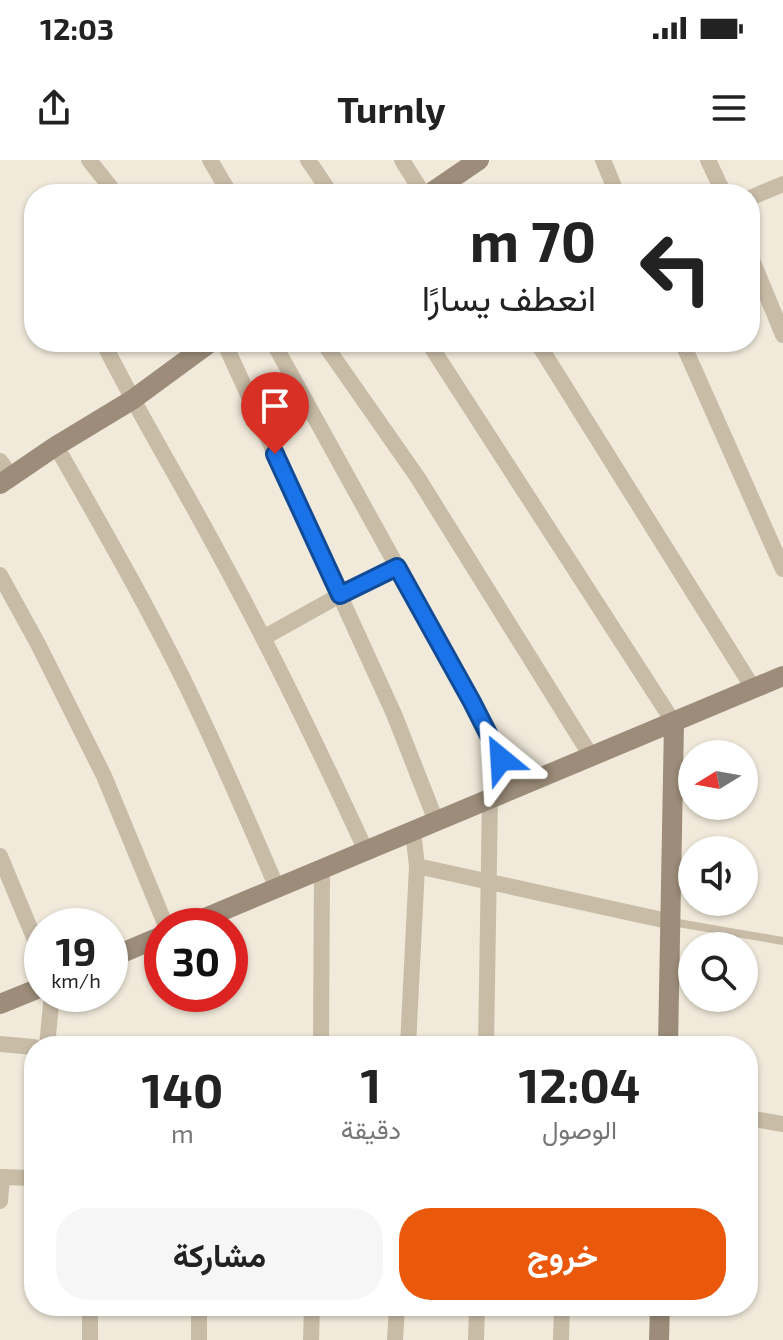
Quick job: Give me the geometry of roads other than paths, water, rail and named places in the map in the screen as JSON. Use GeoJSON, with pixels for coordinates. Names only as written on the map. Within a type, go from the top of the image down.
{"type":"FeatureCollection","features":[{"type":"Feature","properties":{"kind":"street"},"geometry":{"type":"LineString","coordinates":[[89,160],[108,184]]}},
{"type":"Feature","properties":{"kind":"street"},"geometry":{"type":"LineString","coordinates":[[210,160],[224,184]]}},
{"type":"Feature","properties":{"kind":"street"},"geometry":{"type":"LineString","coordinates":[[308,160],[324,184]]}},
{"type":"Feature","properties":{"kind":"street"},"geometry":{"type":"LineString","coordinates":[[402,160],[417,184]]}},
{"type":"Feature","properties":{"kind":"street"},"geometry":{"type":"LineString","coordinates":[[448,184],[479,160]]}},
{"type":"Feature","properties":{"kind":"street"},"geometry":{"type":"LineString","coordinates":[[603,160],[613,184]]}},
{"type":"Feature","properties":{"kind":"street"},"geometry":{"type":"LineString","coordinates":[[708,160],[719,184]]}},
{"type":"Feature","properties":{"kind":"street"},"geometry":{"type":"LineString","coordinates":[[760,194],[783,184]]}},
{"type":"Feature","properties":{"kind":"street"},"geometry":{"type":"LineString","coordinates":[[760,279],[783,335]]}},
{"type":"Feature","properties":{"kind":"street"},"geometry":{"type":"LineString","coordinates":[[108,352],[220,554],[301,709],[366,851]]}},
{"type":"Feature","properties":{"kind":"street"},"geometry":{"type":"LineString","coordinates":[[4,474],[132,400],[197,352]]}},
{"type":"Feature","properties":{"kind":"street"},"geometry":{"type":"LineString","coordinates":[[229,352],[394,714],[436,821]]}},
{"type":"Feature","properties":{"kind":"street"},"geometry":{"type":"LineString","coordinates":[[279,352],[472,702],[515,788]]}},
{"type":"Feature","properties":{"kind":"street"},"geometry":{"type":"LineString","coordinates":[[330,352],[418,478],[591,756]]}},
{"type":"Feature","properties":{"kind":"street"},"geometry":{"type":"LineString","coordinates":[[434,352],[674,723],[668,1036]]}},
{"type":"Feature","properties":{"kind":"street"},"geometry":{"type":"LineString","coordinates":[[543,352],[753,688]]}},
{"type":"Feature","properties":{"kind":"street"},"geometry":{"type":"LineString","coordinates":[[686,352],[783,569]]}},
{"type":"Feature","properties":{"kind":"street"},"geometry":{"type":"LineString","coordinates":[[56,446],[119,557],[185,684],[277,888]]}},
{"type":"Feature","properties":{"kind":"street"},"geometry":{"type":"LineString","coordinates":[[263,638],[397,567]]}},
{"type":"Feature","properties":{"kind":"street"},"geometry":{"type":"LineString","coordinates":[[0,575],[104,776],[159,908]]}},
{"type":"Feature","properties":{"kind":"street"},"geometry":{"type":"LineString","coordinates":[[229,908],[783,676]]}},
{"type":"Feature","properties":{"kind":"street"},"geometry":{"type":"LineString","coordinates":[[486,1036],[490,797]]}},
{"type":"Feature","properties":{"kind":"street"},"geometry":{"type":"LineString","coordinates":[[408,1036],[417,866],[413,831]]}},
{"type":"Feature","properties":{"kind":"street"},"geometry":{"type":"LineString","coordinates":[[0,856],[24,914]]}},
{"type":"Feature","properties":{"kind":"street"},"geometry":{"type":"LineString","coordinates":[[417,866],[672,922]]}},
{"type":"Feature","properties":{"kind":"street"},"geometry":{"type":"LineString","coordinates":[[321,1036],[322,868]]}},
{"type":"Feature","properties":{"kind":"street"},"geometry":{"type":"LineString","coordinates":[[0,1004],[24,994]]}},
{"type":"Feature","properties":{"kind":"street"},"geometry":{"type":"LineString","coordinates":[[48,1036],[50,1012]]}},
{"type":"Feature","properties":{"kind":"street"},"geometry":{"type":"LineString","coordinates":[[0,1044],[24,1046]]}},
{"type":"Feature","properties":{"kind":"street"},"geometry":{"type":"LineString","coordinates":[[758,1120],[783,1124]]}},
{"type":"Feature","properties":{"kind":"street"},"geometry":{"type":"LineString","coordinates":[[0,1201],[1,1176],[24,1177]]}},
{"type":"Feature","properties":{"kind":"street"},"geometry":{"type":"LineString","coordinates":[[90,1316],[90,1340]]}},
{"type":"Feature","properties":{"kind":"street"},"geometry":{"type":"LineString","coordinates":[[199,1316],[199,1340]]}},
{"type":"Feature","properties":{"kind":"street"},"geometry":{"type":"LineString","coordinates":[[311,1340],[312,1316]]}},
{"type":"Feature","properties":{"kind":"street"},"geometry":{"type":"LineString","coordinates":[[395,1340],[396,1316]]}},
{"type":"Feature","properties":{"kind":"street"},"geometry":{"type":"LineString","coordinates":[[476,1340],[477,1316]]}},
{"type":"Feature","properties":{"kind":"street"},"geometry":{"type":"LineString","coordinates":[[561,1340],[562,1316]]}},
{"type":"Feature","properties":{"kind":"street"},"geometry":{"type":"LineString","coordinates":[[659,1340],[660,1316]]}},
{"type":"Feature","properties":{"kind":"lane"},"geometry":{"type":"LineString","coordinates":[[672,922],[783,941]]}}]}
